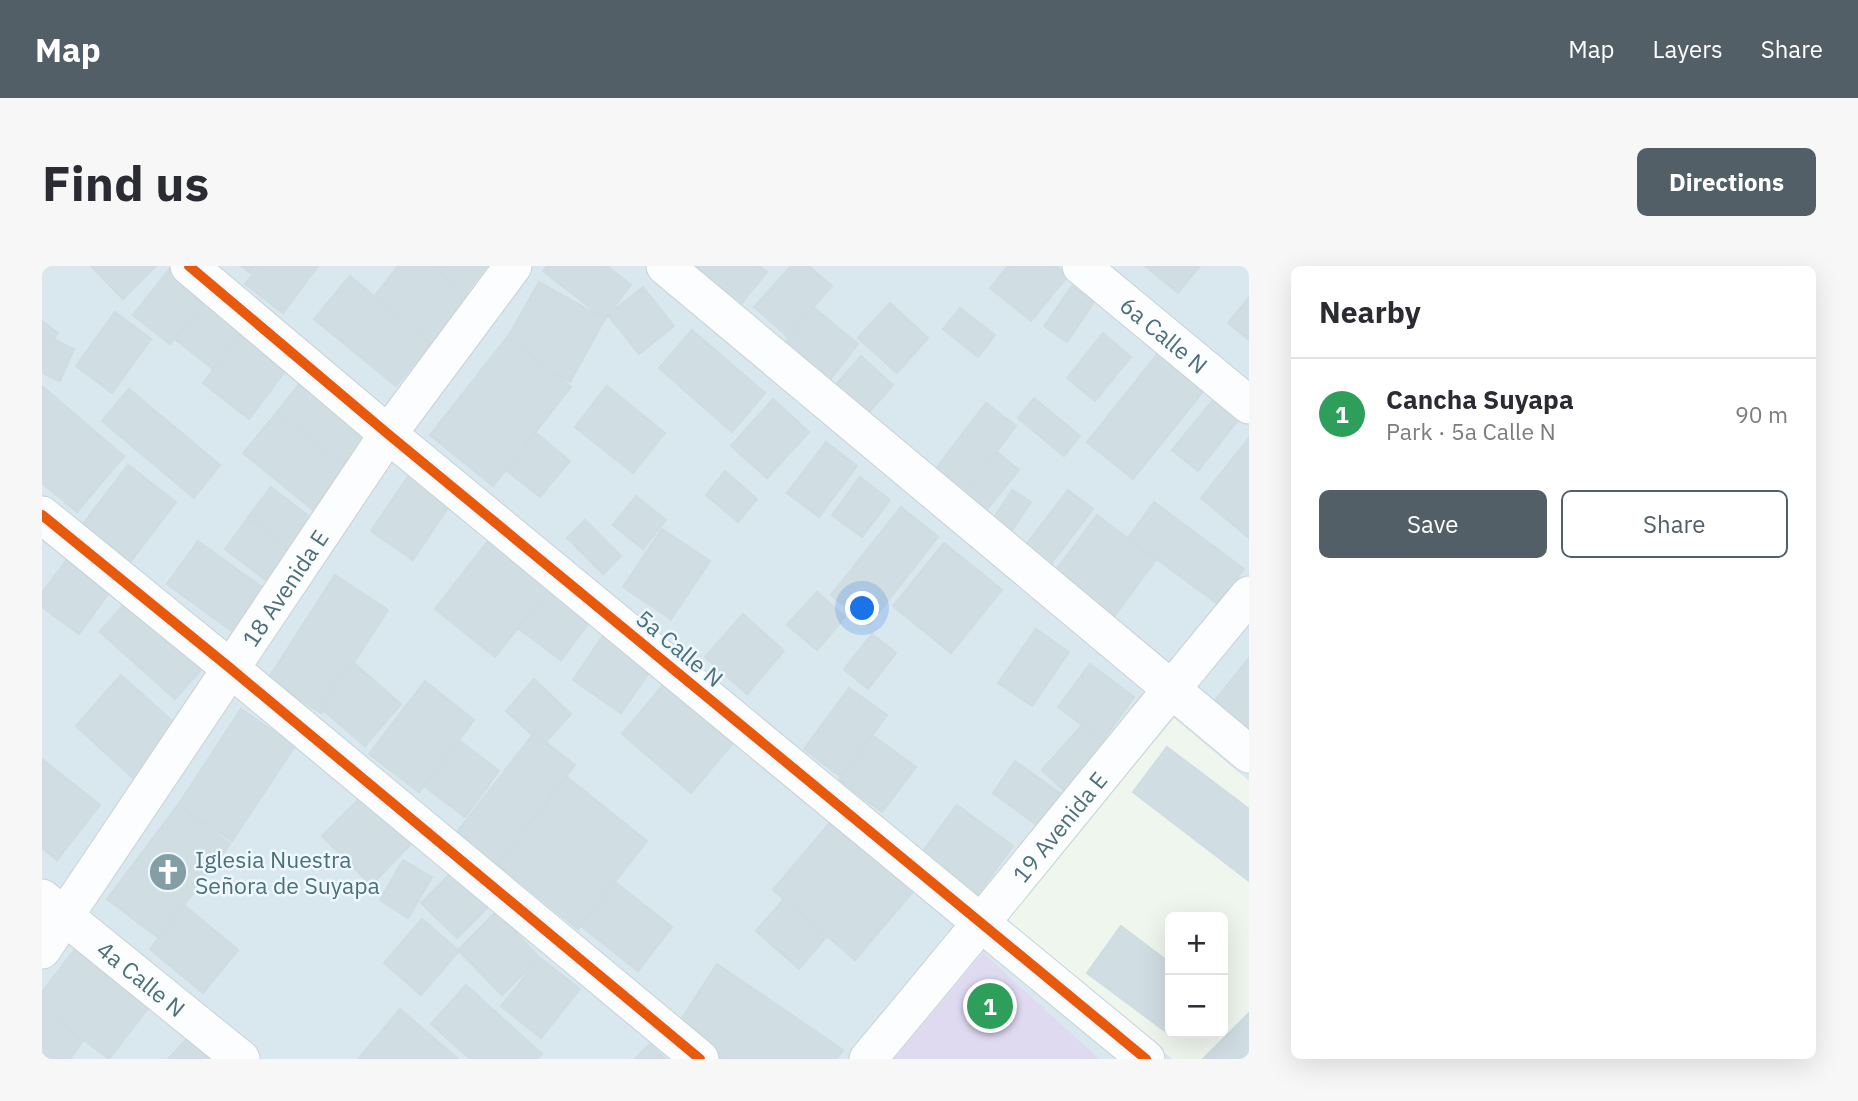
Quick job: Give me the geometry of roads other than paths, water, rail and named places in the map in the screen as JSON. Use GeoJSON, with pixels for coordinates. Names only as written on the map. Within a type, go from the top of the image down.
{"type":"FeatureCollection","features":[{"type":"Feature","properties":{"kind":"street","name":"5a Calle N"},"geometry":{"type":"LineString","coordinates":[[189,266],[388,434],[1146,1059]]}},
{"type":"Feature","properties":{"kind":"street","name":"18 Avenida E"},"geometry":{"type":"LineString","coordinates":[[42,950],[53,908],[230,668],[388,434],[513,266]]}},
{"type":"Feature","properties":{"kind":"street"},"geometry":{"type":"LineString","coordinates":[[665,266],[1249,754]]}},
{"type":"Feature","properties":{"kind":"street","name":"6a Calle N"},"geometry":{"type":"LineString","coordinates":[[1081,266],[1249,405]]}},
{"type":"Feature","properties":{"kind":"street"},"geometry":{"type":"LineString","coordinates":[[42,515],[699,1059]]}},
{"type":"Feature","properties":{"kind":"street","name":"19 Avenida E"},"geometry":{"type":"LineString","coordinates":[[868,1059],[981,925],[1249,595]]}},
{"type":"Feature","properties":{"kind":"street","name":"4a Calle N"},"geometry":{"type":"LineString","coordinates":[[53,908],[241,1059]]}},
{"type":"Feature","properties":{"kind":"place","name":"Iglesia Nuestra Señora de Suyapa"},"geometry":{"type":"Point","coordinates":[168,872]}},
{"type":"Feature","properties":{"kind":"place","name":"Cancha Suyapa"},"geometry":{"type":"Point","coordinates":[990,1006]}}]}
